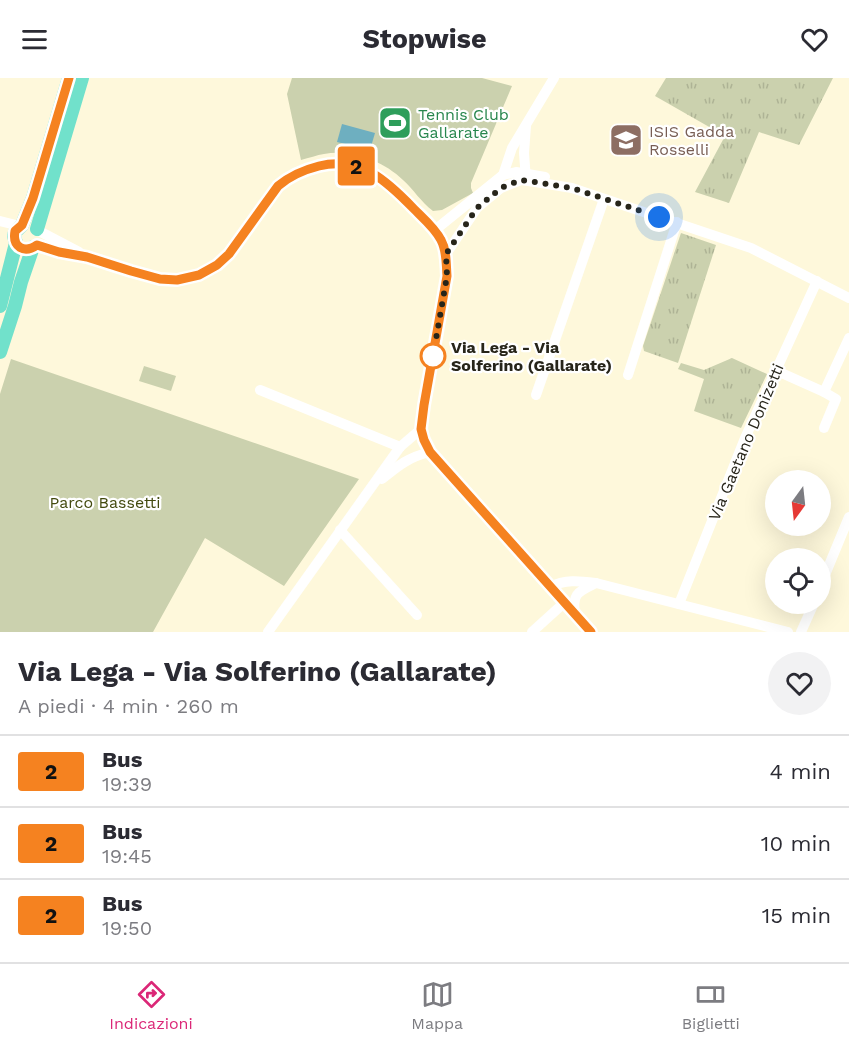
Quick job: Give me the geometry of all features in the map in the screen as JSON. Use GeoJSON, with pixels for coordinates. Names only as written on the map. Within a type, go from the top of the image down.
{"type":"FeatureCollection","features":[{"type":"Feature","properties":{"kind":"main road"},"geometry":{"type":"LineString","coordinates":[[0,306],[18,232],[33,198],[69,78]]}},
{"type":"Feature","properties":{"kind":"main road"},"geometry":{"type":"LineString","coordinates":[[0,352],[36,238],[82,78]]}},
{"type":"Feature","properties":{"kind":"main road"},"geometry":{"type":"LineString","coordinates":[[18,232],[31,224],[36,238]]}},
{"type":"Feature","properties":{"kind":"main road"},"geometry":{"type":"LineString","coordinates":[[18,232],[23,249],[36,238]]}},
{"type":"Feature","properties":{"kind":"street"},"geometry":{"type":"LineString","coordinates":[[435,230],[503,175],[512,148],[554,78]]}},
{"type":"Feature","properties":{"kind":"street"},"geometry":{"type":"LineString","coordinates":[[522,177],[527,123]]}},
{"type":"Feature","properties":{"kind":"street"},"geometry":{"type":"LineString","coordinates":[[508,160],[522,177]]}},
{"type":"Feature","properties":{"kind":"street"},"geometry":{"type":"LineString","coordinates":[[36,238],[59,252],[87,257],[160,279],[177,280],[199,275],[217,265],[229,254],[278,186],[288,177],[303,170],[331,163],[351,165],[376,175],[435,230],[442,240],[446,254],[447,276],[421,429],[424,440],[430,452],[591,632]]}},
{"type":"Feature","properties":{"kind":"street"},"geometry":{"type":"LineString","coordinates":[[503,175],[553,178],[572,188],[751,248],[849,298]]}},
{"type":"Feature","properties":{"kind":"street"},"geometry":{"type":"LineString","coordinates":[[446,254],[477,208],[501,188],[522,177]]}},
{"type":"Feature","properties":{"kind":"street"},"geometry":{"type":"LineString","coordinates":[[536,395],[604,199]]}},
{"type":"Feature","properties":{"kind":"street"},"geometry":{"type":"LineString","coordinates":[[0,222],[18,232]]}},
{"type":"Feature","properties":{"kind":"street"},"geometry":{"type":"LineString","coordinates":[[628,375],[677,222]]}},
{"type":"Feature","properties":{"kind":"street"},"geometry":{"type":"LineString","coordinates":[[0,227],[18,232]]}},
{"type":"Feature","properties":{"kind":"street","name":"Via Gaetano Donizetti"},"geometry":{"type":"LineString","coordinates":[[679,604],[746,438],[817,281]]}},
{"type":"Feature","properties":{"kind":"street"},"geometry":{"type":"LineString","coordinates":[[824,392],[849,338]]}},
{"type":"Feature","properties":{"kind":"street"},"geometry":{"type":"LineString","coordinates":[[777,371],[836,399],[824,428]]}},
{"type":"Feature","properties":{"kind":"street"},"geometry":{"type":"LineString","coordinates":[[260,390],[400,447]]}},
{"type":"Feature","properties":{"kind":"street"},"geometry":{"type":"LineString","coordinates":[[268,632],[400,447],[421,429]]}},
{"type":"Feature","properties":{"kind":"street"},"geometry":{"type":"LineString","coordinates":[[370,489],[398,466],[416,456],[430,452]]}},
{"type":"Feature","properties":{"kind":"street"},"geometry":{"type":"LineString","coordinates":[[831,561],[849,517]]}},
{"type":"Feature","properties":{"kind":"street"},"geometry":{"type":"LineString","coordinates":[[340,530],[417,615]]}},
{"type":"Feature","properties":{"kind":"street"},"geometry":{"type":"LineString","coordinates":[[550,587],[559,582],[578,580],[596,583],[788,632]]}},
{"type":"Feature","properties":{"kind":"street"},"geometry":{"type":"LineString","coordinates":[[575,614],[573,602],[577,593],[596,583]]}},
{"type":"Feature","properties":{"kind":"street"},"geometry":{"type":"LineString","coordinates":[[532,632],[564,603]]}},
{"type":"Feature","properties":{"kind":"street"},"geometry":{"type":"LineString","coordinates":[[801,632],[809,614]]}},
{"type":"Feature","properties":{"kind":"green space","name":"Tennis Club Gallarate"},"geometry":{"type":"Polygon","coordinates":[[[292,78],[482,78],[512,86],[471,183],[473,193],[442,210],[433,211],[395,173],[377,162],[345,153],[321,154],[301,160],[287,94],[292,78]]]}},
{"type":"Feature","properties":{"kind":"green space"},"geometry":{"type":"Polygon","coordinates":[[[666,78],[833,78],[799,145],[759,132],[729,203],[695,192],[725,136],[655,96],[666,78]]]}},
{"type":"Feature","properties":{"kind":"green space"},"geometry":{"type":"Polygon","coordinates":[[[681,233],[716,245],[678,363],[644,351],[643,346],[681,233]]]}},
{"type":"Feature","properties":{"kind":"green space"},"geometry":{"type":"Polygon","coordinates":[[[732,358],[767,374],[741,428],[694,411],[704,379],[678,369],[681,363],[704,370],[732,358]]]}},
{"type":"Feature","properties":{"kind":"green space","name":"Parco Bassetti"},"geometry":{"type":"Polygon","coordinates":[[[11,359],[359,479],[284,586],[205,538],[153,632],[0,632],[0,394],[11,359]]]}},
{"type":"Feature","properties":{"kind":"green space"},"geometry":{"type":"Polygon","coordinates":[[[144,366],[176,376],[171,391],[139,381],[144,366]]]}},
{"type":"Feature","properties":{"kind":"water"},"geometry":{"type":"Polygon","coordinates":[[[342,124],[375,133],[370,150],[337,142],[342,124]]]}},
{"type":"Feature","properties":{"kind":"bus line","name":"2"},"geometry":{"type":"LineString","coordinates":[[69,78],[33,198],[22,225],[15,231],[16,243],[23,249],[37,245],[160,279],[177,280],[199,275],[217,265],[229,254],[278,186],[288,177],[303,170],[331,163],[351,165],[376,175],[394,189],[435,230],[442,240],[446,254],[447,276],[424,405],[421,429],[424,440],[430,452],[591,632]]}},
{"type":"Feature","properties":{"kind":"place","name":"Tennis Club Gallarate"},"geometry":{"type":"Point","coordinates":[395,123]}},
{"type":"Feature","properties":{"kind":"place","name":"ISIS Gadda Rosselli"},"geometry":{"type":"Point","coordinates":[626,140]}},
{"type":"Feature","properties":{"kind":"place","name":"Via Lega - Via Solferino (Gallarate)"},"geometry":{"type":"Point","coordinates":[433,356]}},
{"type":"Feature","properties":{"kind":"route"},"geometry":{"type":"LineString","coordinates":[[433,356],[432,362],[447,276],[446,254],[477,208],[501,188],[521,180],[572,188],[659,217]]}}]}
